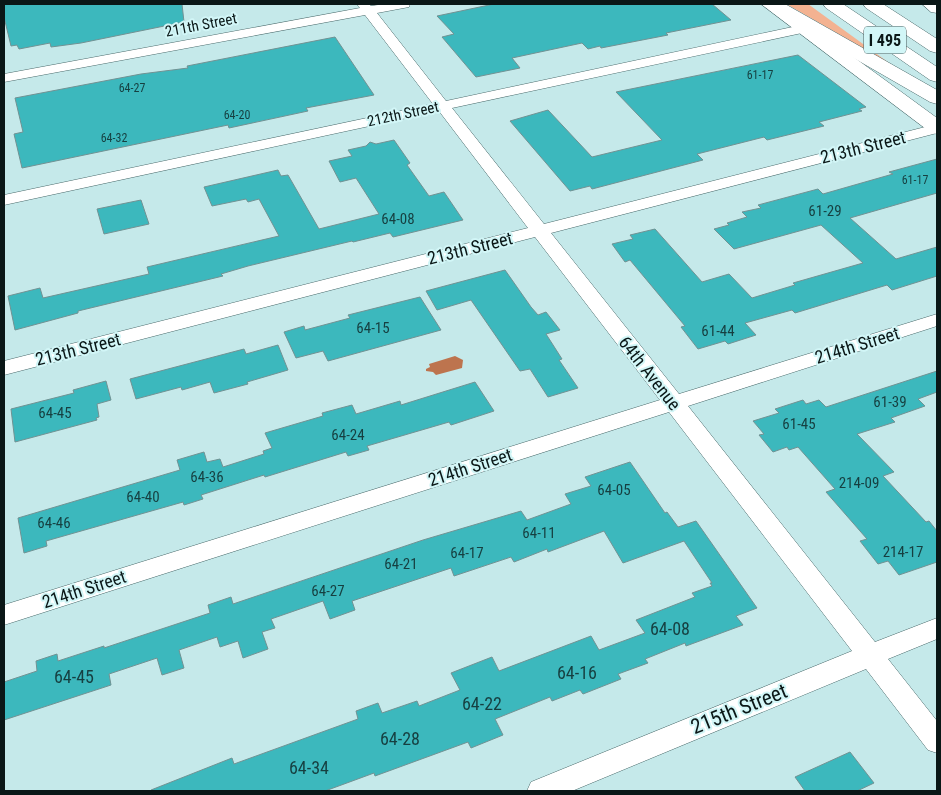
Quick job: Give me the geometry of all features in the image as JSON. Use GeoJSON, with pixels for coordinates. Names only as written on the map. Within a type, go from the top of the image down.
{"type":"FeatureCollection","features":[{"type":"Feature","properties":{"kind":"main road"},"geometry":{"type":"LineString","coordinates":[[772,4],[802,29],[937,128]]}},
{"type":"Feature","properties":{"kind":"main road"},"geometry":{"type":"LineString","coordinates":[[772,4],[890,69],[937,98]]}},
{"type":"Feature","properties":{"kind":"main road","name":"I 495"},"geometry":{"type":"LineString","coordinates":[[832,4],[937,76]]}},
{"type":"Feature","properties":{"kind":"main road","name":"I 495"},"geometry":{"type":"LineString","coordinates":[[872,4],[937,47]]}},
{"type":"Feature","properties":{"kind":"main road"},"geometry":{"type":"LineString","coordinates":[[899,4],[937,32]]}},
{"type":"Feature","properties":{"kind":"main road"},"geometry":{"type":"LineString","coordinates":[[931,4],[937,8]]}},
{"type":"Feature","properties":{"kind":"street","name":"211th Street"},"geometry":{"type":"LineString","coordinates":[[4,78],[365,7],[404,4]]}},
{"type":"Feature","properties":{"kind":"street","name":"64th Avenue"},"geometry":{"type":"LineString","coordinates":[[365,7],[937,742]]}},
{"type":"Feature","properties":{"kind":"street","name":"212th Street"},"geometry":{"type":"LineString","coordinates":[[4,200],[802,29]]}},
{"type":"Feature","properties":{"kind":"street","name":"213th Street"},"geometry":{"type":"LineString","coordinates":[[4,368],[937,128]]}},
{"type":"Feature","properties":{"kind":"street","name":"214th Street"},"geometry":{"type":"LineString","coordinates":[[4,615],[937,320]]}},
{"type":"Feature","properties":{"kind":"street","name":"215th Street"},"geometry":{"type":"LineString","coordinates":[[541,791],[937,628]]}},
{"type":"Feature","properties":{"kind":"shaded area"},"geometry":{"type":"Polygon","coordinates":[[[786,4],[808,4],[892,65],[788,5],[786,4]]]}},
{"type":"Feature","properties":{"kind":"shaded area"},"geometry":{"type":"Polygon","coordinates":[[[455,356],[463,360],[462,368],[436,375],[433,372],[426,371],[430,367],[429,364],[455,356]]]}},
{"type":"Feature","properties":{"kind":"building"},"geometry":{"type":"Polygon","coordinates":[[[4,4],[182,4],[184,22],[81,43],[51,47],[50,43],[19,49],[17,45],[11,46],[4,17],[4,4]]]}},
{"type":"Feature","properties":{"kind":"building"},"geometry":{"type":"Polygon","coordinates":[[[494,4],[712,4],[731,20],[601,48],[600,46],[588,49],[582,43],[512,58],[520,68],[476,77],[442,37],[454,34],[437,16],[494,4]]]}},
{"type":"Feature","properties":{"kind":"building"},"geometry":{"type":"Polygon","coordinates":[[[335,37],[374,95],[306,108],[308,111],[229,128],[228,125],[22,168],[14,134],[23,132],[15,98],[141,74],[188,68],[187,66],[335,37]]]}},
{"type":"Feature","properties":{"kind":"building"},"geometry":{"type":"Polygon","coordinates":[[[798,55],[866,107],[859,109],[862,111],[819,122],[824,126],[767,140],[764,137],[697,154],[703,160],[592,189],[590,186],[570,191],[510,121],[548,110],[592,157],[662,140],[616,92],[798,55]]]}},
{"type":"Feature","properties":{"kind":"building"},"geometry":{"type":"Polygon","coordinates":[[[394,140],[410,163],[407,165],[429,196],[444,192],[463,220],[393,237],[390,233],[352,241],[248,266],[221,274],[223,276],[78,311],[78,313],[15,330],[8,296],[40,288],[43,298],[149,274],[147,267],[279,236],[259,199],[248,202],[246,199],[212,206],[204,187],[278,170],[281,176],[288,175],[319,229],[379,214],[356,178],[340,182],[329,161],[352,156],[348,150],[366,146],[370,142],[376,144],[394,140]]]}},
{"type":"Feature","properties":{"kind":"building"},"geometry":{"type":"Polygon","coordinates":[[[937,159],[937,193],[850,218],[896,259],[937,247],[937,276],[892,290],[887,285],[795,313],[792,310],[745,323],[756,335],[728,344],[725,341],[698,349],[681,327],[685,326],[630,260],[625,262],[612,244],[633,239],[630,235],[655,229],[702,282],[729,274],[752,298],[795,285],[793,283],[863,263],[821,225],[734,249],[714,229],[747,217],[742,212],[761,208],[758,205],[818,189],[823,194],[893,174],[889,172],[937,159]]]}},
{"type":"Feature","properties":{"kind":"building"},"geometry":{"type":"Polygon","coordinates":[[[141,200],[149,224],[104,234],[97,209],[141,200]]]}},
{"type":"Feature","properties":{"kind":"building"},"geometry":{"type":"Polygon","coordinates":[[[505,270],[538,315],[546,312],[560,330],[546,334],[562,359],[559,360],[578,388],[548,397],[530,369],[520,371],[471,300],[437,310],[426,291],[505,270]]]}},
{"type":"Feature","properties":{"kind":"building"},"geometry":{"type":"Polygon","coordinates":[[[420,297],[441,330],[328,361],[323,351],[296,358],[284,332],[304,326],[305,330],[350,318],[348,315],[420,297]]]}},
{"type":"Feature","properties":{"kind":"building"},"geometry":{"type":"Polygon","coordinates":[[[278,345],[288,370],[214,393],[210,382],[182,390],[181,387],[136,399],[130,379],[244,349],[246,354],[278,345]]]}},
{"type":"Feature","properties":{"kind":"building"},"geometry":{"type":"Polygon","coordinates":[[[937,371],[937,392],[918,399],[925,406],[891,418],[895,422],[857,434],[894,472],[883,476],[926,522],[929,521],[937,531],[937,562],[899,575],[888,561],[878,564],[860,541],[867,539],[826,492],[835,489],[798,447],[789,450],[787,447],[773,452],[759,435],[764,434],[753,421],[779,413],[775,409],[803,400],[806,404],[819,400],[826,407],[937,371]]]}},
{"type":"Feature","properties":{"kind":"building"},"geometry":{"type":"Polygon","coordinates":[[[106,381],[111,400],[97,404],[99,417],[96,418],[97,420],[15,442],[11,409],[74,393],[73,390],[106,381]]]}},
{"type":"Feature","properties":{"kind":"building"},"geometry":{"type":"Polygon","coordinates":[[[475,382],[494,411],[451,425],[449,422],[367,446],[369,450],[348,456],[346,452],[265,477],[264,475],[201,495],[203,499],[184,505],[183,502],[46,541],[47,546],[24,553],[18,518],[180,470],[177,460],[204,452],[207,462],[220,459],[223,467],[264,454],[263,451],[272,448],[265,433],[323,416],[322,413],[352,405],[356,414],[400,401],[401,405],[475,382]]]}},
{"type":"Feature","properties":{"kind":"building"},"geometry":{"type":"Polygon","coordinates":[[[630,462],[665,513],[667,512],[678,527],[696,521],[757,608],[736,616],[743,625],[686,646],[685,643],[645,659],[648,663],[618,674],[621,679],[583,694],[580,690],[552,701],[550,697],[495,719],[503,735],[471,748],[468,742],[375,776],[374,773],[325,791],[151,790],[232,758],[234,764],[358,719],[356,711],[378,703],[382,713],[417,701],[419,706],[460,690],[451,673],[492,657],[499,671],[591,636],[599,650],[645,633],[636,620],[695,597],[692,593],[712,586],[710,583],[712,583],[684,541],[623,563],[604,531],[548,552],[547,549],[514,562],[511,557],[454,576],[451,568],[352,601],[355,610],[330,619],[323,601],[271,619],[275,628],[262,632],[268,649],[243,658],[238,641],[220,647],[217,637],[179,650],[184,668],[162,675],[157,658],[109,674],[111,685],[4,720],[4,682],[37,671],[36,661],[57,654],[58,661],[104,646],[104,648],[210,613],[208,605],[231,597],[233,604],[423,540],[521,511],[527,520],[571,504],[565,494],[591,486],[585,477],[630,462]]]}},
{"type":"Feature","properties":{"kind":"building"},"geometry":{"type":"Polygon","coordinates":[[[850,752],[874,783],[857,791],[805,791],[795,777],[850,752]]]}}]}
